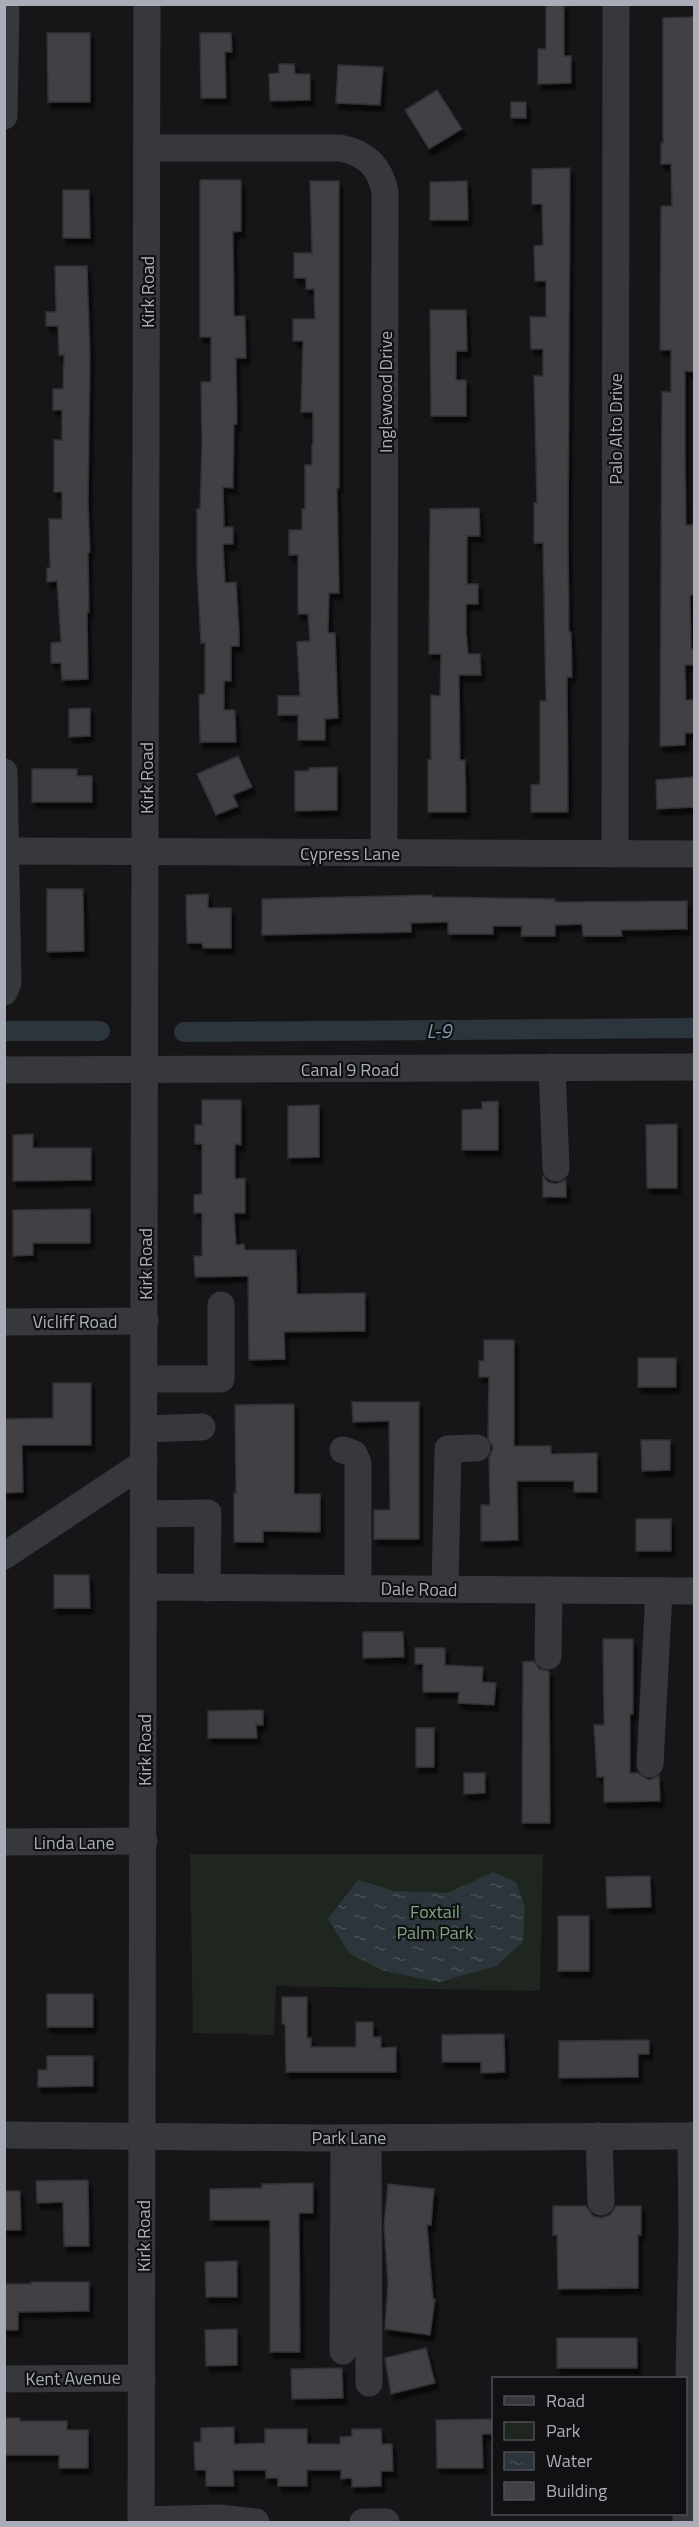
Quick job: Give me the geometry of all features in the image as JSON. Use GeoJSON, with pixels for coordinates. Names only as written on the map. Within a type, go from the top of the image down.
{"type":"FeatureCollection","features":[{"type":"Feature","properties":{"kind":"street"},"geometry":{"type":"LineString","coordinates":[[4,116],[6,4]]}},
{"type":"Feature","properties":{"kind":"street","name":"Kirk Road"},"geometry":{"type":"LineString","coordinates":[[141,2521],[147,4]]}},
{"type":"Feature","properties":{"kind":"street","name":"Palo Alto Drive"},"geometry":{"type":"LineString","coordinates":[[615,4],[615,854]]}},
{"type":"Feature","properties":{"kind":"street","name":"Inglewood Drive"},"geometry":{"type":"LineString","coordinates":[[147,148],[340,148],[366,157],[376,166],[382,179],[385,192],[384,853]]}},
{"type":"Feature","properties":{"kind":"street"},"geometry":{"type":"LineString","coordinates":[[4,772],[8,983],[4,992]]}},
{"type":"Feature","properties":{"kind":"street","name":"Cypress Lane"},"geometry":{"type":"LineString","coordinates":[[6,851],[694,854]]}},
{"type":"Feature","properties":{"kind":"street"},"geometry":{"type":"LineString","coordinates":[[552,1067],[556,1168]]}},
{"type":"Feature","properties":{"kind":"street","name":"Canal 9 Road"},"geometry":{"type":"LineString","coordinates":[[4,1070],[694,1067]]}},
{"type":"Feature","properties":{"kind":"street"},"geometry":{"type":"LineString","coordinates":[[145,1379],[221,1379],[221,1305]]}},
{"type":"Feature","properties":{"kind":"street","name":"Vicliff Road"},"geometry":{"type":"LineString","coordinates":[[4,1322],[145,1321]]}},
{"type":"Feature","properties":{"kind":"street"},"geometry":{"type":"LineString","coordinates":[[144,1429],[202,1426]]}},
{"type":"Feature","properties":{"kind":"street"},"geometry":{"type":"LineString","coordinates":[[445,1589],[448,1449],[477,1448]]}},
{"type":"Feature","properties":{"kind":"street"},"geometry":{"type":"LineString","coordinates":[[343,1450],[354,1454],[358,1463],[358,1588]]}},
{"type":"Feature","properties":{"kind":"street"},"geometry":{"type":"LineString","coordinates":[[4,1556],[144,1463]]}},
{"type":"Feature","properties":{"kind":"street"},"geometry":{"type":"LineString","coordinates":[[144,1514],[207,1513],[207,1588]]}},
{"type":"Feature","properties":{"kind":"street","name":"Dale Road"},"geometry":{"type":"LineString","coordinates":[[144,1587],[694,1591]]}},
{"type":"Feature","properties":{"kind":"street"},"geometry":{"type":"LineString","coordinates":[[548,1656],[549,1590]]}},
{"type":"Feature","properties":{"kind":"street"},"geometry":{"type":"LineString","coordinates":[[650,1764],[659,1591]]}},
{"type":"Feature","properties":{"kind":"street","name":"Linda Lane"},"geometry":{"type":"LineString","coordinates":[[4,1842],[144,1841]]}},
{"type":"Feature","properties":{"kind":"street","name":"Park Lane"},"geometry":{"type":"LineString","coordinates":[[4,2135],[356,2138],[693,2136]]}},
{"type":"Feature","properties":{"kind":"street"},"geometry":{"type":"LineString","coordinates":[[599,2136],[601,2202]]}},
{"type":"Feature","properties":{"kind":"street"},"geometry":{"type":"LineString","coordinates":[[688,2516],[693,2136]]}},
{"type":"Feature","properties":{"kind":"street"},"geometry":{"type":"LineString","coordinates":[[343,2351],[356,2138]]}},
{"type":"Feature","properties":{"kind":"street"},"geometry":{"type":"LineString","coordinates":[[356,2138],[369,2384]]}},
{"type":"Feature","properties":{"kind":"street","name":"Kent Avenue"},"geometry":{"type":"LineString","coordinates":[[4,2379],[142,2378]]}},
{"type":"Feature","properties":{"kind":"street"},"geometry":{"type":"LineString","coordinates":[[141,2521],[219,2518],[256,2523]]}},
{"type":"Feature","properties":{"kind":"street"},"geometry":{"type":"LineString","coordinates":[[363,2523],[386,2522]]}},
{"type":"Feature","properties":{"kind":"green space","name":"Foxtail Palm Park"},"geometry":{"type":"Polygon","coordinates":[[[190,1854],[543,1854],[540,1991],[276,1986],[274,2035],[193,2033],[190,1854]]]}},
{"type":"Feature","properties":{"kind":"water"},"geometry":{"type":"Polygon","coordinates":[[[493,1872],[516,1882],[525,1907],[523,1942],[496,1966],[439,1982],[384,1971],[349,1953],[328,1919],[358,1880],[394,1891],[448,1893],[493,1872]]]}},
{"type":"Feature","properties":{"kind":"building"},"geometry":{"type":"Polygon","coordinates":[[[546,4],[564,4],[564,56],[571,56],[571,83],[538,84],[538,49],[546,49],[546,4]]]}},
{"type":"Feature","properties":{"kind":"building"},"geometry":{"type":"Polygon","coordinates":[[[694,17],[694,372],[685,371],[685,453],[686,525],[694,525],[694,595],[690,595],[691,649],[694,649],[694,665],[685,665],[686,700],[694,700],[694,733],[685,733],[685,745],[660,746],[662,392],[671,392],[671,350],[660,350],[661,206],[672,206],[671,164],[661,164],[663,18],[694,17]]]}},
{"type":"Feature","properties":{"kind":"building"},"geometry":{"type":"Polygon","coordinates":[[[47,33],[90,33],[90,102],[48,102],[47,33]]]}},
{"type":"Feature","properties":{"kind":"building"},"geometry":{"type":"Polygon","coordinates":[[[200,33],[231,33],[232,52],[225,52],[226,98],[201,98],[200,33]]]}},
{"type":"Feature","properties":{"kind":"building"},"geometry":{"type":"Polygon","coordinates":[[[279,64],[294,64],[295,74],[310,74],[310,100],[270,101],[269,74],[279,73],[279,64]]]}},
{"type":"Feature","properties":{"kind":"building"},"geometry":{"type":"Polygon","coordinates":[[[338,65],[383,67],[380,105],[336,103],[338,65]]]}},
{"type":"Feature","properties":{"kind":"building"},"geometry":{"type":"Polygon","coordinates":[[[437,90],[462,129],[429,149],[405,110],[437,90]]]}},
{"type":"Feature","properties":{"kind":"building"},"geometry":{"type":"Polygon","coordinates":[[[511,102],[526,102],[526,118],[511,118],[511,102]]]}},
{"type":"Feature","properties":{"kind":"building"},"geometry":{"type":"Polygon","coordinates":[[[570,168],[568,543],[572,677],[567,677],[568,812],[531,812],[531,785],[540,784],[540,701],[546,701],[543,543],[534,543],[534,503],[537,503],[534,376],[543,376],[543,349],[531,349],[530,317],[546,317],[546,281],[535,281],[534,246],[543,245],[542,204],[532,204],[532,169],[570,168]]]}},
{"type":"Feature","properties":{"kind":"building"},"geometry":{"type":"Polygon","coordinates":[[[200,180],[241,180],[241,231],[233,232],[234,316],[245,316],[246,358],[236,358],[237,424],[234,424],[233,488],[223,487],[224,527],[233,527],[233,544],[223,544],[225,583],[236,582],[239,631],[239,646],[231,646],[231,681],[224,681],[224,710],[235,710],[236,742],[200,742],[199,695],[205,694],[205,643],[201,643],[197,509],[200,509],[201,382],[211,382],[211,337],[200,337],[200,180]]]}},
{"type":"Feature","properties":{"kind":"building"},"geometry":{"type":"Polygon","coordinates":[[[310,181],[339,181],[339,488],[337,488],[339,593],[329,593],[328,633],[335,633],[338,718],[325,719],[325,740],[298,740],[298,715],[278,715],[278,696],[300,696],[297,642],[310,641],[308,614],[298,614],[298,555],[289,555],[289,530],[302,530],[302,509],[305,509],[305,465],[312,465],[313,412],[301,412],[303,341],[293,341],[293,319],[315,319],[314,289],[306,289],[306,278],[294,278],[294,253],[312,253],[310,181]]]}},
{"type":"Feature","properties":{"kind":"building"},"geometry":{"type":"Polygon","coordinates":[[[467,181],[468,220],[430,220],[430,182],[467,181]]]}},
{"type":"Feature","properties":{"kind":"building"},"geometry":{"type":"Polygon","coordinates":[[[63,190],[89,190],[90,238],[63,238],[63,190]]]}},
{"type":"Feature","properties":{"kind":"building"},"geometry":{"type":"Polygon","coordinates":[[[55,266],[87,266],[90,355],[88,679],[62,680],[61,663],[51,663],[51,643],[61,642],[57,581],[47,582],[47,568],[50,568],[49,519],[62,519],[62,492],[54,492],[54,440],[62,440],[62,410],[53,410],[53,389],[63,389],[64,355],[59,355],[58,326],[46,326],[46,312],[56,312],[55,266]]]}},
{"type":"Feature","properties":{"kind":"building"},"geometry":{"type":"Polygon","coordinates":[[[430,310],[466,310],[467,351],[456,351],[456,380],[466,380],[466,416],[431,416],[430,310]]]}},
{"type":"Feature","properties":{"kind":"building"},"geometry":{"type":"Polygon","coordinates":[[[479,508],[480,536],[467,536],[467,584],[478,584],[478,604],[466,604],[466,632],[468,654],[480,654],[481,675],[459,675],[460,760],[465,760],[466,812],[428,812],[431,695],[440,696],[441,654],[429,654],[430,509],[479,508]]]}},
{"type":"Feature","properties":{"kind":"building"},"geometry":{"type":"Polygon","coordinates":[[[90,708],[90,736],[69,737],[69,709],[90,708]]]}},
{"type":"Feature","properties":{"kind":"building"},"geometry":{"type":"Polygon","coordinates":[[[238,756],[252,787],[233,795],[238,806],[216,815],[197,774],[238,756]]]}},
{"type":"Feature","properties":{"kind":"building"},"geometry":{"type":"Polygon","coordinates":[[[337,767],[337,810],[295,811],[295,771],[337,767]]]}},
{"type":"Feature","properties":{"kind":"building"},"geometry":{"type":"Polygon","coordinates":[[[32,769],[77,769],[77,776],[92,776],[92,802],[32,802],[32,769]]]}},
{"type":"Feature","properties":{"kind":"building"},"geometry":{"type":"Polygon","coordinates":[[[694,777],[694,807],[657,809],[656,780],[694,777]]]}},
{"type":"Feature","properties":{"kind":"building"},"geometry":{"type":"Polygon","coordinates":[[[47,889],[83,889],[84,951],[47,952],[47,889]]]}},
{"type":"Feature","properties":{"kind":"building"},"geometry":{"type":"Polygon","coordinates":[[[208,894],[208,908],[231,908],[231,948],[203,948],[202,943],[187,943],[186,895],[208,894]]]}},
{"type":"Feature","properties":{"kind":"building"},"geometry":{"type":"Polygon","coordinates":[[[432,895],[432,897],[555,899],[555,902],[687,901],[687,929],[621,930],[622,936],[583,936],[582,924],[555,925],[555,936],[521,936],[522,926],[493,926],[493,934],[448,934],[448,922],[411,923],[411,932],[262,935],[262,899],[432,895]]]}},
{"type":"Feature","properties":{"kind":"building"},"geometry":{"type":"Polygon","coordinates":[[[202,1100],[241,1100],[241,1145],[235,1144],[235,1179],[245,1178],[245,1213],[234,1213],[236,1245],[244,1244],[245,1250],[296,1250],[297,1294],[365,1293],[365,1331],[284,1332],[285,1359],[249,1360],[248,1276],[195,1277],[194,1256],[202,1256],[202,1213],[194,1213],[194,1195],[202,1194],[202,1144],[195,1144],[195,1125],[202,1125],[202,1100]]]}},
{"type":"Feature","properties":{"kind":"building"},"geometry":{"type":"Polygon","coordinates":[[[498,1101],[498,1150],[462,1150],[462,1110],[482,1109],[482,1102],[498,1101]]]}},
{"type":"Feature","properties":{"kind":"building"},"geometry":{"type":"Polygon","coordinates":[[[319,1105],[319,1157],[288,1158],[288,1106],[319,1105]]]}},
{"type":"Feature","properties":{"kind":"building"},"geometry":{"type":"Polygon","coordinates":[[[677,1124],[677,1188],[647,1188],[646,1125],[677,1124]]]}},
{"type":"Feature","properties":{"kind":"building"},"geometry":{"type":"Polygon","coordinates":[[[33,1134],[33,1148],[91,1148],[91,1180],[13,1181],[13,1135],[33,1134]]]}},
{"type":"Feature","properties":{"kind":"building"},"geometry":{"type":"Polygon","coordinates":[[[543,1176],[548,1182],[556,1184],[566,1180],[566,1197],[543,1197],[543,1176]]]}},
{"type":"Feature","properties":{"kind":"building"},"geometry":{"type":"Polygon","coordinates":[[[90,1209],[90,1243],[33,1243],[33,1255],[13,1256],[13,1210],[90,1209]]]}},
{"type":"Feature","properties":{"kind":"building"},"geometry":{"type":"Polygon","coordinates":[[[484,1340],[514,1340],[514,1446],[551,1446],[551,1454],[597,1453],[597,1492],[574,1492],[574,1481],[517,1481],[518,1540],[481,1541],[481,1505],[490,1505],[489,1458],[493,1448],[488,1438],[489,1377],[479,1377],[479,1361],[484,1361],[484,1340]]]}},
{"type":"Feature","properties":{"kind":"building"},"geometry":{"type":"Polygon","coordinates":[[[638,1358],[676,1358],[676,1387],[638,1387],[638,1358]]]}},
{"type":"Feature","properties":{"kind":"building"},"geometry":{"type":"Polygon","coordinates":[[[53,1383],[91,1383],[91,1445],[22,1445],[23,1492],[4,1493],[4,1419],[53,1418],[53,1383]]]}},
{"type":"Feature","properties":{"kind":"building"},"geometry":{"type":"Polygon","coordinates":[[[352,1402],[419,1402],[419,1539],[374,1539],[374,1510],[390,1510],[389,1421],[353,1422],[352,1402]]]}},
{"type":"Feature","properties":{"kind":"building"},"geometry":{"type":"Polygon","coordinates":[[[294,1404],[294,1494],[320,1494],[320,1532],[263,1531],[263,1542],[234,1542],[235,1405],[294,1404]]]}},
{"type":"Feature","properties":{"kind":"building"},"geometry":{"type":"Polygon","coordinates":[[[641,1440],[670,1440],[670,1470],[642,1471],[641,1440]]]}},
{"type":"Feature","properties":{"kind":"building"},"geometry":{"type":"Polygon","coordinates":[[[636,1519],[671,1519],[671,1551],[636,1551],[636,1519]]]}},
{"type":"Feature","properties":{"kind":"building"},"geometry":{"type":"Polygon","coordinates":[[[54,1575],[89,1575],[90,1608],[54,1608],[54,1575]]]}},
{"type":"Feature","properties":{"kind":"building"},"geometry":{"type":"Polygon","coordinates":[[[363,1632],[403,1632],[404,1657],[363,1658],[363,1632]]]}},
{"type":"Feature","properties":{"kind":"building"},"geometry":{"type":"Polygon","coordinates":[[[603,1639],[633,1639],[630,1773],[638,1773],[649,1780],[659,1776],[660,1801],[604,1802],[604,1777],[597,1777],[594,1725],[604,1725],[603,1639]]]}},
{"type":"Feature","properties":{"kind":"building"},"geometry":{"type":"Polygon","coordinates":[[[415,1648],[445,1648],[445,1665],[483,1667],[482,1682],[496,1683],[494,1705],[458,1703],[459,1692],[423,1692],[423,1664],[415,1664],[415,1648]]]}},
{"type":"Feature","properties":{"kind":"building"},"geometry":{"type":"Polygon","coordinates":[[[534,1661],[539,1669],[549,1671],[550,1823],[522,1823],[523,1662],[534,1661]]]}},
{"type":"Feature","properties":{"kind":"building"},"geometry":{"type":"Polygon","coordinates":[[[263,1710],[263,1725],[256,1725],[257,1738],[208,1738],[208,1711],[263,1710]]]}},
{"type":"Feature","properties":{"kind":"building"},"geometry":{"type":"Polygon","coordinates":[[[416,1728],[434,1728],[434,1767],[416,1767],[416,1728]]]}},
{"type":"Feature","properties":{"kind":"building"},"geometry":{"type":"Polygon","coordinates":[[[464,1773],[485,1773],[485,1793],[464,1794],[464,1773]]]}},
{"type":"Feature","properties":{"kind":"building"},"geometry":{"type":"Polygon","coordinates":[[[650,1876],[651,1907],[607,1908],[606,1877],[650,1876]]]}},
{"type":"Feature","properties":{"kind":"building"},"geometry":{"type":"Polygon","coordinates":[[[558,1916],[589,1916],[589,1971],[558,1971],[558,1916]]]}},
{"type":"Feature","properties":{"kind":"building"},"geometry":{"type":"Polygon","coordinates":[[[47,1994],[93,1994],[93,2027],[47,2027],[47,1994]]]}},
{"type":"Feature","properties":{"kind":"building"},"geometry":{"type":"Polygon","coordinates":[[[282,1997],[307,1997],[307,2038],[311,2038],[311,2047],[356,2047],[356,2022],[373,2022],[373,2037],[381,2037],[381,2048],[396,2047],[396,2072],[286,2072],[282,1997]]]}},
{"type":"Feature","properties":{"kind":"building"},"geometry":{"type":"Polygon","coordinates":[[[504,2034],[505,2072],[481,2073],[481,2062],[442,2062],[442,2035],[504,2034]]]}},
{"type":"Feature","properties":{"kind":"building"},"geometry":{"type":"Polygon","coordinates":[[[649,2040],[649,2054],[638,2054],[638,2077],[559,2078],[559,2041],[649,2040]]]}},
{"type":"Feature","properties":{"kind":"building"},"geometry":{"type":"Polygon","coordinates":[[[47,2056],[93,2056],[93,2086],[38,2087],[38,2070],[47,2070],[47,2056]]]}},
{"type":"Feature","properties":{"kind":"building"},"geometry":{"type":"Polygon","coordinates":[[[88,2180],[89,2246],[64,2246],[63,2202],[37,2203],[36,2181],[88,2180]]]}},
{"type":"Feature","properties":{"kind":"building"},"geometry":{"type":"Polygon","coordinates":[[[313,2183],[313,2213],[299,2213],[300,2352],[270,2352],[270,2220],[210,2220],[210,2189],[262,2188],[262,2184],[313,2183]]]}},
{"type":"Feature","properties":{"kind":"building"},"geometry":{"type":"Polygon","coordinates":[[[388,2184],[434,2189],[431,2225],[427,2225],[433,2299],[435,2299],[430,2335],[385,2329],[388,2282],[384,2226],[388,2184]]]}},
{"type":"Feature","properties":{"kind":"building"},"geometry":{"type":"Polygon","coordinates":[[[4,2191],[20,2191],[21,2230],[4,2230],[4,2191]]]}},
{"type":"Feature","properties":{"kind":"building"},"geometry":{"type":"Polygon","coordinates":[[[553,2206],[586,2206],[593,2216],[601,2218],[610,2215],[616,2206],[641,2206],[641,2235],[638,2235],[638,2288],[558,2289],[557,2235],[553,2235],[553,2206]]]}},
{"type":"Feature","properties":{"kind":"building"},"geometry":{"type":"Polygon","coordinates":[[[237,2261],[237,2297],[206,2297],[205,2262],[237,2261]]]}},
{"type":"Feature","properties":{"kind":"building"},"geometry":{"type":"Polygon","coordinates":[[[31,2282],[89,2282],[89,2311],[18,2312],[18,2330],[4,2330],[4,2284],[31,2284],[31,2282]]]}},
{"type":"Feature","properties":{"kind":"building"},"geometry":{"type":"Polygon","coordinates":[[[237,2329],[237,2365],[206,2366],[205,2330],[237,2329]]]}},
{"type":"Feature","properties":{"kind":"building"},"geometry":{"type":"Polygon","coordinates":[[[557,2338],[637,2338],[637,2368],[557,2368],[557,2338]]]}},
{"type":"Feature","properties":{"kind":"building"},"geometry":{"type":"Polygon","coordinates":[[[426,2348],[435,2383],[391,2394],[385,2358],[426,2348]]]}},
{"type":"Feature","properties":{"kind":"building"},"geometry":{"type":"Polygon","coordinates":[[[342,2368],[343,2398],[292,2399],[291,2369],[342,2368]]]}},
{"type":"Feature","properties":{"kind":"building"},"geometry":{"type":"Polygon","coordinates":[[[4,2418],[20,2418],[20,2421],[67,2421],[67,2430],[88,2430],[88,2468],[59,2468],[59,2455],[4,2455],[4,2418]]]}},
{"type":"Feature","properties":{"kind":"building"},"geometry":{"type":"Polygon","coordinates":[[[492,2419],[492,2434],[482,2434],[483,2468],[437,2468],[436,2420],[492,2419]]]}},
{"type":"Feature","properties":{"kind":"building"},"geometry":{"type":"Polygon","coordinates":[[[234,2427],[234,2444],[265,2443],[265,2429],[307,2429],[307,2444],[340,2444],[340,2437],[352,2436],[352,2429],[381,2429],[382,2444],[392,2444],[393,2471],[381,2471],[381,2486],[352,2487],[352,2478],[341,2479],[341,2470],[307,2470],[307,2486],[278,2486],[278,2478],[266,2478],[266,2470],[233,2470],[234,2486],[206,2486],[206,2470],[195,2470],[194,2442],[201,2442],[201,2428],[234,2427]]]}},
{"type":"Feature","properties":{"kind":"waterway","name":"L-9"},"geometry":{"type":"LineString","coordinates":[[184,1032],[694,1028]]}},
{"type":"Feature","properties":{"kind":"waterway","name":"L-9"},"geometry":{"type":"LineString","coordinates":[[4,1031],[100,1031]]}}]}
